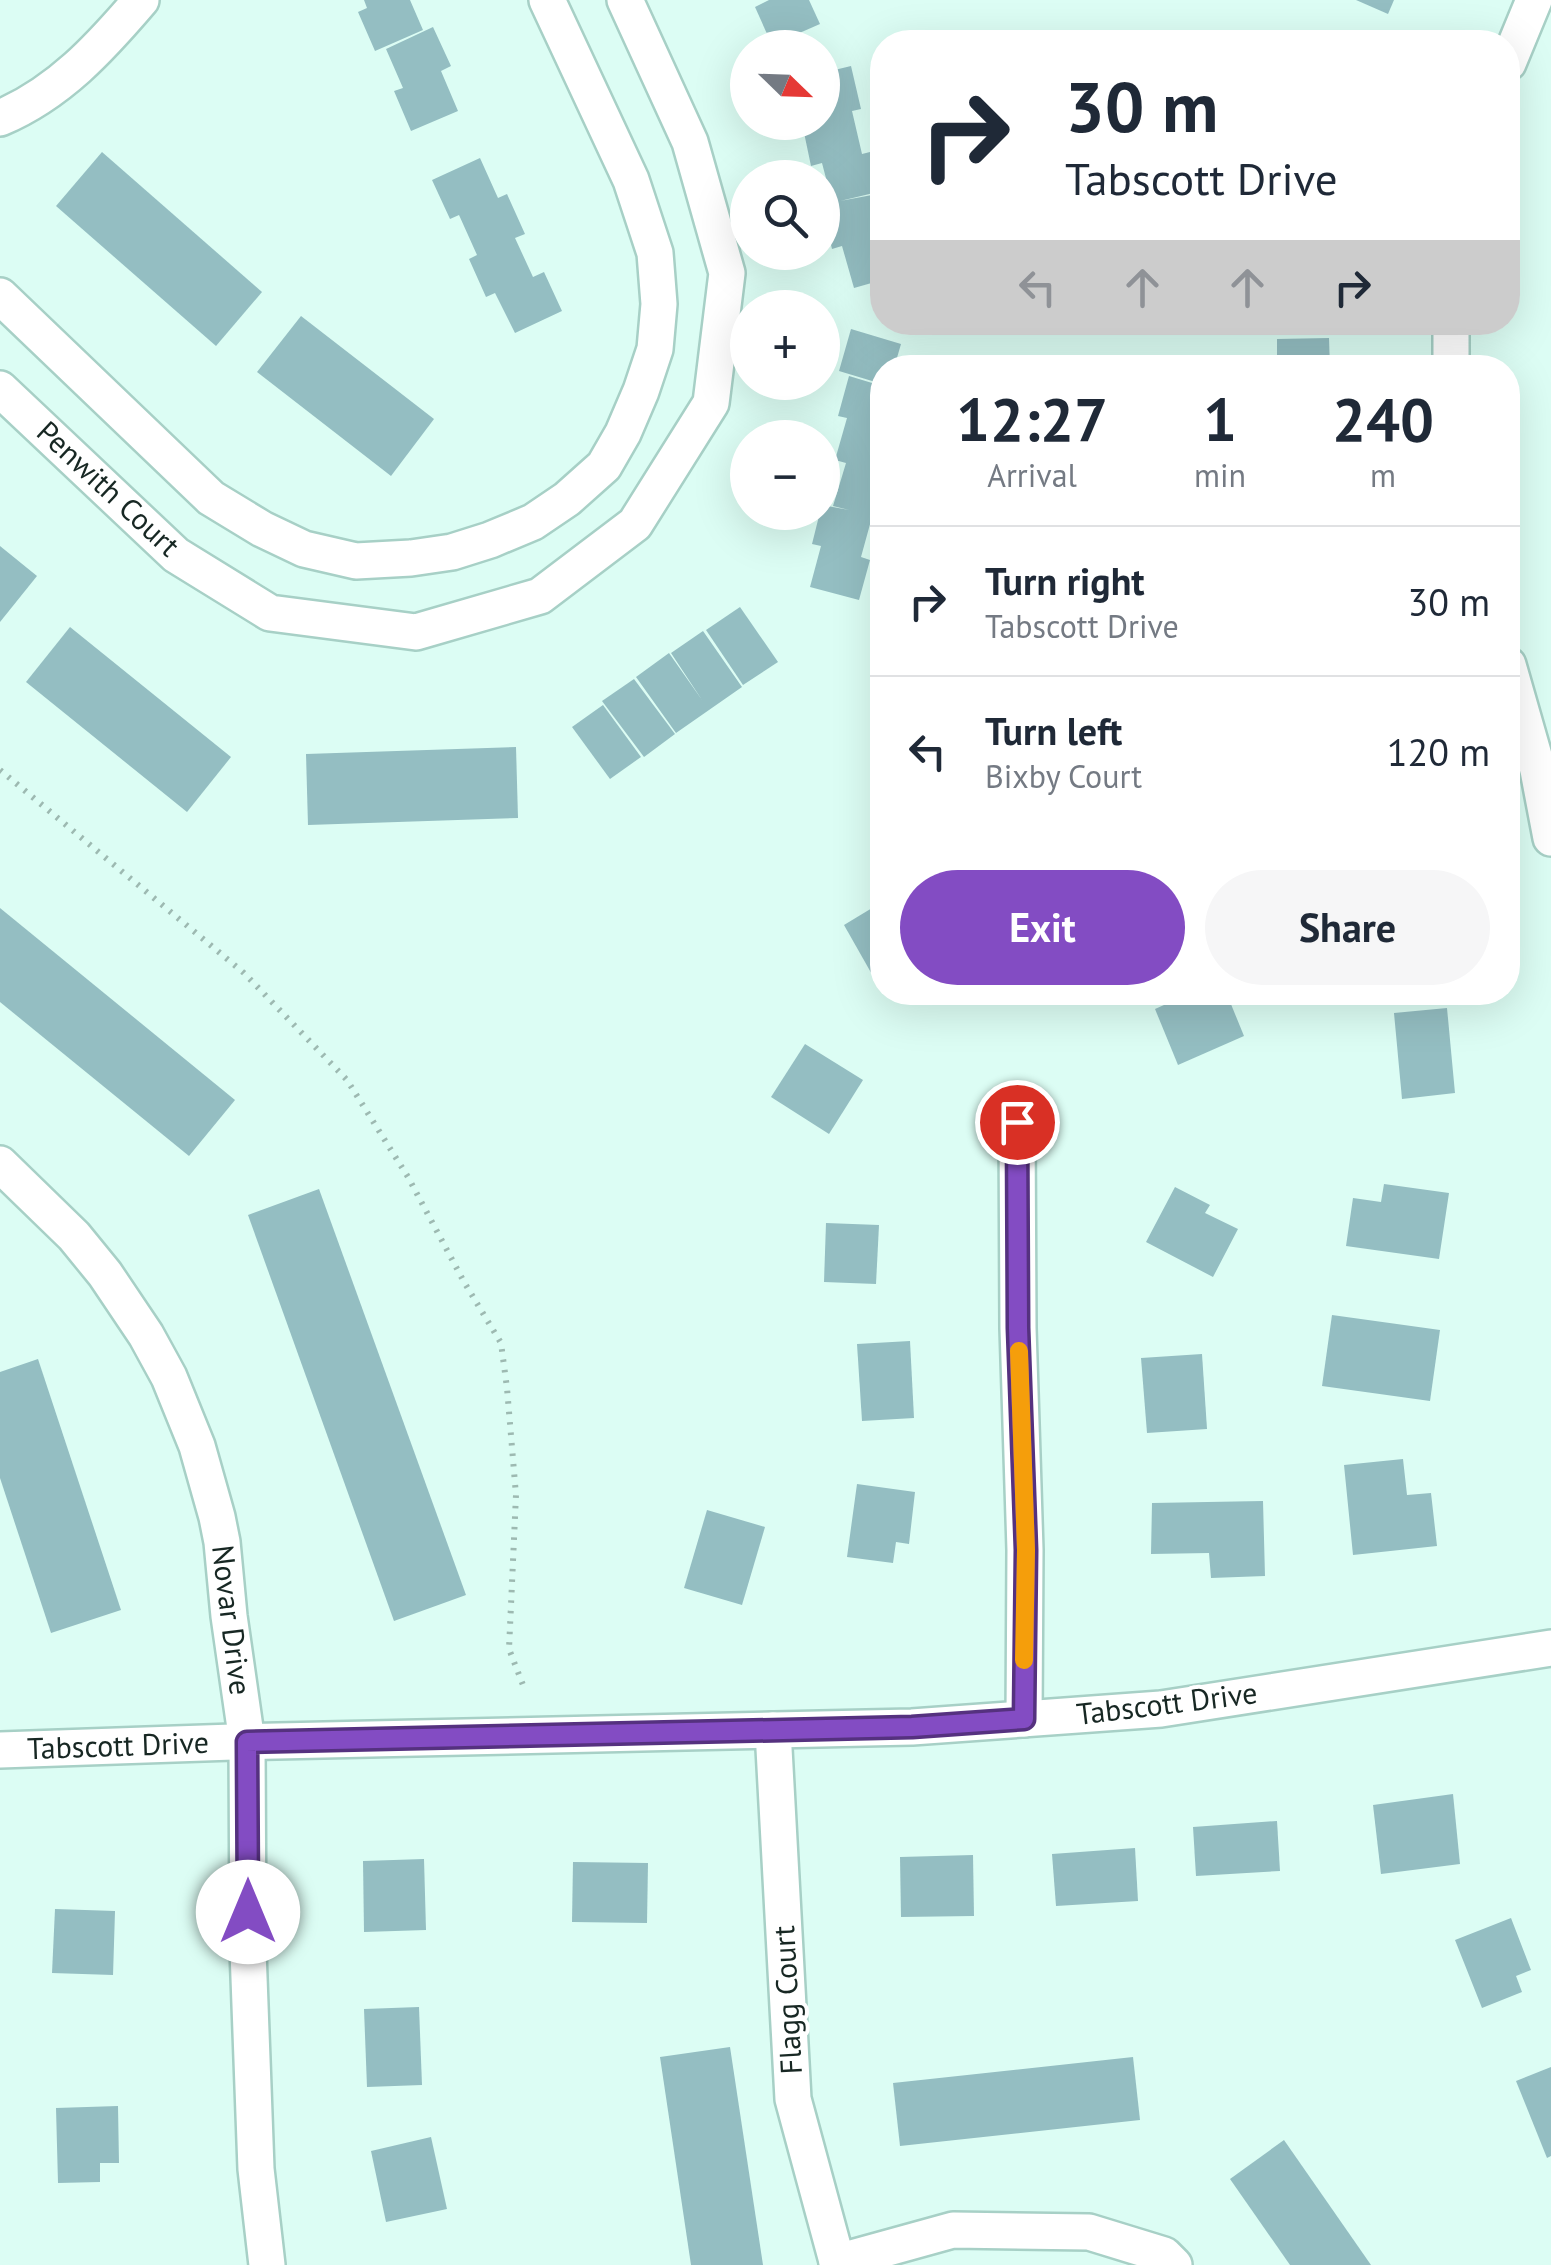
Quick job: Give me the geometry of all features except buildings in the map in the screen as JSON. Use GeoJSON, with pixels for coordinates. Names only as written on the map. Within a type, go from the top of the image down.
{"type":"FeatureCollection","features":[{"type":"Feature","properties":{"kind":"street"},"geometry":{"type":"LineString","coordinates":[[0,118],[50,91],[80,67],[141,0]]}},
{"type":"Feature","properties":{"kind":"street"},"geometry":{"type":"LineString","coordinates":[[0,296],[212,498],[304,549],[356,562],[411,558],[452,552],[533,522],[604,466],[623,433],[655,349],[658,304],[655,252],[631,180],[547,0]]}},
{"type":"Feature","properties":{"kind":"street","name":"Penwith Court"},"geometry":{"type":"LineString","coordinates":[[0,389],[176,556],[270,614],[416,632],[540,596],[636,524],[711,402],[726,273],[690,142],[625,0]]}},
{"type":"Feature","properties":{"kind":"street"},"geometry":{"type":"LineString","coordinates":[[1520,34],[1534,0]]}},
{"type":"Feature","properties":{"kind":"street"},"geometry":{"type":"LineString","coordinates":[[1520,707],[1538,770],[1551,838]]}},
{"type":"Feature","properties":{"kind":"street"},"geometry":{"type":"LineString","coordinates":[[1017,1122],[1018,1328],[1026,1550],[1024,1719]]}},
{"type":"Feature","properties":{"kind":"street","name":"Novar Drive"},"geometry":{"type":"LineString","coordinates":[[0,1164],[74,1236],[146,1335],[179,1400],[204,1470],[222,1542],[247,1742],[248,1950],[256,2169],[267,2265]]}},
{"type":"Feature","properties":{"kind":"street","name":"Tabscott Drive"},"geometry":{"type":"LineString","coordinates":[[0,1750],[912,1727],[1161,1709],[1551,1648]]}},
{"type":"Feature","properties":{"kind":"street","name":"Flagg Court"},"geometry":{"type":"LineString","coordinates":[[773,1730],[793,2099],[838,2264]]}},
{"type":"Feature","properties":{"kind":"street"},"geometry":{"type":"LineString","coordinates":[[838,2264],[953,2230],[1090,2232],[1164,2255],[1174,2265]]}},
{"type":"Feature","properties":{"kind":"path"},"geometry":{"type":"LineString","coordinates":[[0,770],[244,973],[347,1080],[408,1176],[501,1343],[516,1495],[509,1649],[523,1685]]}},
{"type":"Feature","properties":{"kind":"slow traffic"},"geometry":{"type":"LineString","coordinates":[[1019,1351],[1026,1550],[1024,1660]]}},
{"type":"Feature","properties":{"kind":"route"},"geometry":{"type":"LineString","coordinates":[[248,1912],[247,1742],[912,1727],[1024,1719],[1026,1550],[1018,1328],[1017,1122]]}}]}
